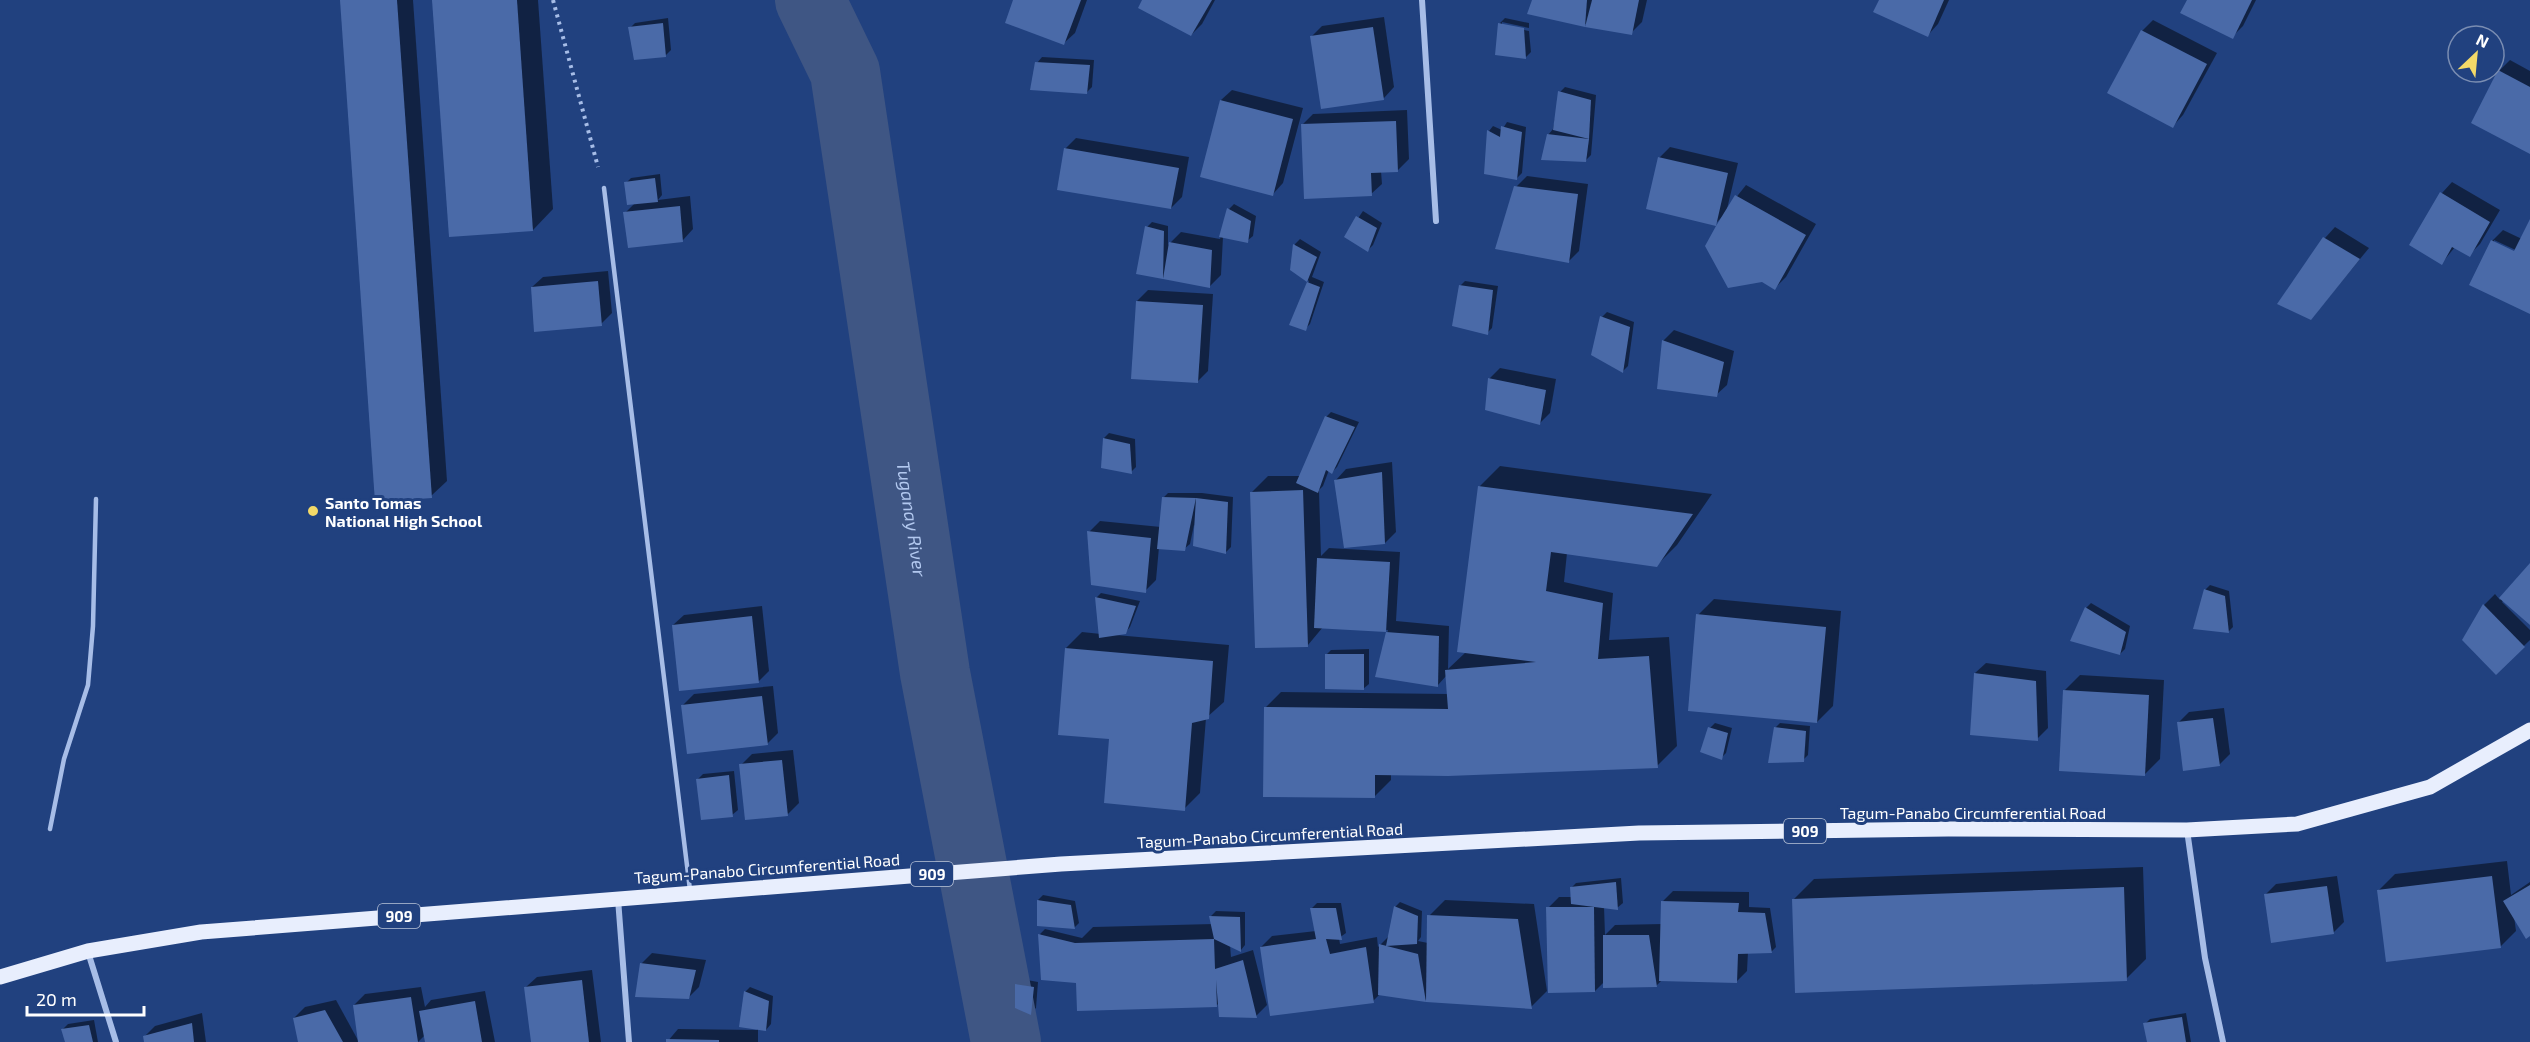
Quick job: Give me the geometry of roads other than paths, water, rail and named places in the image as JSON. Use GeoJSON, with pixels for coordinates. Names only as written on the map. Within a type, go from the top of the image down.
{"type":"FeatureCollection","features":[{"type":"Feature","properties":{"kind":"main road","name":"Tagum-Panabo Circumferential Road"},"geometry":{"type":"LineString","coordinates":[[0,977],[88,951],[201,932],[1061,864],[1639,832],[1948,829],[2187,830],[2297,824],[2430,787],[2530,730]]}},
{"type":"Feature","properties":{"kind":"street"},"geometry":{"type":"LineString","coordinates":[[1422,0],[1437,221]]}},
{"type":"Feature","properties":{"kind":"street"},"geometry":{"type":"LineString","coordinates":[[2187,830],[2205,958],[2223,1042]]}},
{"type":"Feature","properties":{"kind":"street"},"geometry":{"type":"LineString","coordinates":[[618,898],[629,1042]]}},
{"type":"Feature","properties":{"kind":"street"},"geometry":{"type":"LineString","coordinates":[[88,951],[116,1042]]}},
{"type":"Feature","properties":{"kind":"lane"},"geometry":{"type":"LineString","coordinates":[[604,188],[690,892]]}},
{"type":"Feature","properties":{"kind":"lane"},"geometry":{"type":"LineString","coordinates":[[50,829],[64,759],[88,685],[93,626],[96,499]]}},
{"type":"Feature","properties":{"kind":"waterway","name":"Tuganay River"},"geometry":{"type":"LineString","coordinates":[[810,0],[845,72],[935,673],[1006,1042]]}},
{"type":"Feature","properties":{"kind":"place","name":"Santo Tomas National High School"},"geometry":{"type":"Point","coordinates":[313,511]}}]}
